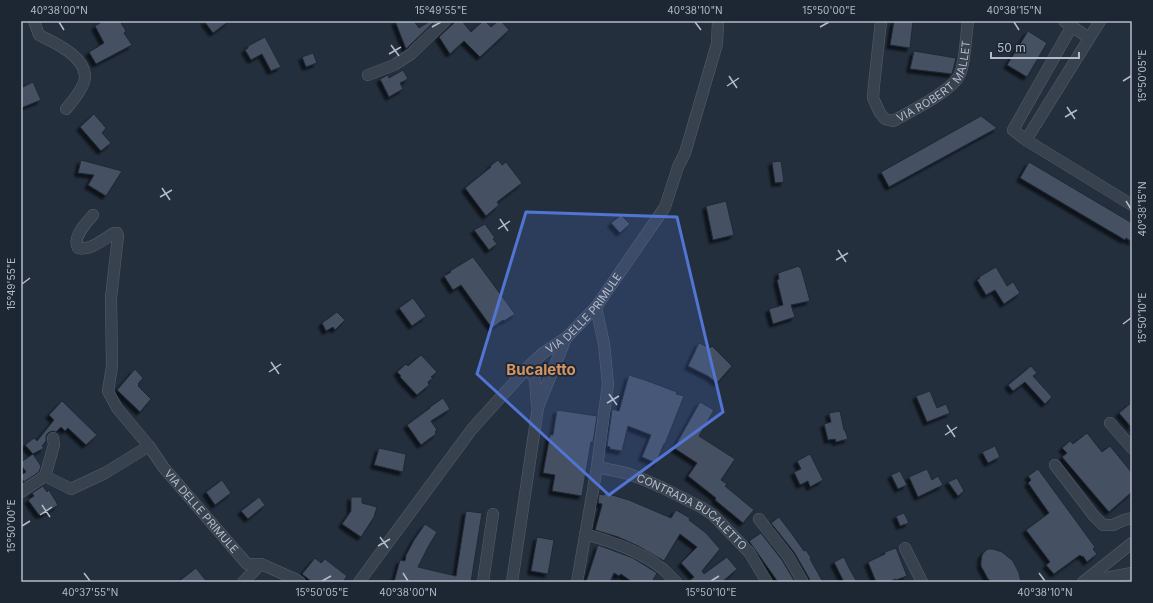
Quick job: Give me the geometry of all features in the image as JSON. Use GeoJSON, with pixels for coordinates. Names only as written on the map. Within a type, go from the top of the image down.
{"type":"FeatureCollection","features":[{"type":"Feature","properties":{"kind":"street"},"geometry":{"type":"LineString","coordinates":[[34,21],[39,35],[72,54],[82,66],[86,78],[77,95],[66,109]]}},
{"type":"Feature","properties":{"kind":"street"},"geometry":{"type":"LineString","coordinates":[[368,76],[411,54],[445,21]]}},
{"type":"Feature","properties":{"kind":"street","name":"VIA DELLE PRIMULE"},"geometry":{"type":"LineString","coordinates":[[359,582],[472,429],[527,368],[566,337],[596,307],[665,207],[678,167],[685,153],[716,44],[718,21]]}},
{"type":"Feature","properties":{"kind":"street","name":"VIA ROBERT MALLET"},"geometry":{"type":"LineString","coordinates":[[881,21],[873,98],[884,120],[893,121],[935,97],[954,83],[960,76],[963,66],[968,21]]}},
{"type":"Feature","properties":{"kind":"street"},"geometry":{"type":"LineString","coordinates":[[1026,140],[1100,21]]}},
{"type":"Feature","properties":{"kind":"street"},"geometry":{"type":"LineString","coordinates":[[1089,38],[1068,24],[1013,130],[1026,140],[1132,205]]}},
{"type":"Feature","properties":{"kind":"street","name":"VIA DELLE PRIMULE"},"geometry":{"type":"LineString","coordinates":[[92,216],[76,239],[78,248],[83,249],[89,247],[115,233],[118,236],[111,298],[112,366],[108,391],[117,408],[149,446],[164,468],[247,564],[261,564],[300,582]]}},
{"type":"Feature","properties":{"kind":"street"},"geometry":{"type":"LineString","coordinates":[[577,582],[597,467],[608,384],[604,344],[596,307]]}},
{"type":"Feature","properties":{"kind":"street"},"geometry":{"type":"LineString","coordinates":[[512,582],[538,408],[566,337]]}},
{"type":"Feature","properties":{"kind":"street"},"geometry":{"type":"LineString","coordinates":[[527,368],[535,379],[538,408]]}},
{"type":"Feature","properties":{"kind":"street"},"geometry":{"type":"LineString","coordinates":[[1110,423],[1132,448]]}},
{"type":"Feature","properties":{"kind":"street"},"geometry":{"type":"LineString","coordinates":[[21,492],[45,476],[54,445],[53,438]]}},
{"type":"Feature","properties":{"kind":"street"},"geometry":{"type":"LineString","coordinates":[[45,476],[71,489],[105,473],[149,446]]}},
{"type":"Feature","properties":{"kind":"street"},"geometry":{"type":"LineString","coordinates":[[1055,465],[1094,516],[1103,525],[1113,525],[1132,518]]}},
{"type":"Feature","properties":{"kind":"street","name":"CONTRADA BUCALETTO"},"geometry":{"type":"LineString","coordinates":[[597,467],[626,473],[663,488],[701,507],[713,515],[748,552],[768,582]]}},
{"type":"Feature","properties":{"kind":"street"},"geometry":{"type":"LineString","coordinates":[[482,582],[493,514]]}},
{"type":"Feature","properties":{"kind":"street"},"geometry":{"type":"LineString","coordinates":[[759,519],[788,556],[803,582]]}},
{"type":"Feature","properties":{"kind":"street"},"geometry":{"type":"LineString","coordinates":[[586,534],[627,548],[648,559],[663,569],[676,582]]}},
{"type":"Feature","properties":{"kind":"street"},"geometry":{"type":"LineString","coordinates":[[1083,582],[1132,543]]}},
{"type":"Feature","properties":{"kind":"street"},"geometry":{"type":"LineString","coordinates":[[905,548],[922,582]]}},
{"type":"Feature","properties":{"kind":"street"},"geometry":{"type":"LineString","coordinates":[[243,582],[261,564]]}},
{"type":"Feature","properties":{"kind":"street"},"geometry":{"type":"LineString","coordinates":[[1083,582],[1132,573]]}},
{"type":"Feature","properties":{"kind":"highlighted area"},"geometry":{"type":"Polygon","coordinates":[[[526,212],[677,217],[723,412],[609,495],[477,374],[526,212]]]}},
{"type":"Feature","properties":{"kind":"building"},"geometry":{"type":"Polygon","coordinates":[[[103,21],[120,21],[126,31],[124,33],[132,45],[96,64],[89,52],[104,43],[95,26],[103,21]]]}},
{"type":"Feature","properties":{"kind":"building"},"geometry":{"type":"Polygon","coordinates":[[[204,21],[229,21],[213,33],[204,21]]]}},
{"type":"Feature","properties":{"kind":"building"},"geometry":{"type":"Polygon","coordinates":[[[395,21],[414,21],[419,28],[430,21],[435,21],[406,49],[395,21]]]}},
{"type":"Feature","properties":{"kind":"building"},"geometry":{"type":"Polygon","coordinates":[[[456,21],[462,21],[471,32],[483,21],[491,27],[498,21],[501,21],[509,30],[480,57],[464,41],[450,54],[439,37],[456,21]]]}},
{"type":"Feature","properties":{"kind":"building"},"geometry":{"type":"Polygon","coordinates":[[[894,21],[913,21],[910,48],[890,45],[894,21]]]}},
{"type":"Feature","properties":{"kind":"building"},"geometry":{"type":"Polygon","coordinates":[[[1028,31],[1047,43],[1027,77],[1007,65],[1028,31]]]}},
{"type":"Feature","properties":{"kind":"building"},"geometry":{"type":"Polygon","coordinates":[[[265,37],[281,67],[271,71],[262,54],[251,60],[245,50],[248,46],[265,37]]]}},
{"type":"Feature","properties":{"kind":"building"},"geometry":{"type":"Polygon","coordinates":[[[914,51],[956,58],[952,74],[910,69],[914,51]]]}},
{"type":"Feature","properties":{"kind":"building"},"geometry":{"type":"Polygon","coordinates":[[[313,53],[317,63],[306,67],[302,57],[313,53]]]}},
{"type":"Feature","properties":{"kind":"building"},"geometry":{"type":"Polygon","coordinates":[[[403,70],[408,79],[400,83],[403,89],[389,97],[380,79],[388,75],[389,78],[403,70]]]}},
{"type":"Feature","properties":{"kind":"building"},"geometry":{"type":"Polygon","coordinates":[[[33,82],[41,100],[21,108],[21,88],[33,82]]]}},
{"type":"Feature","properties":{"kind":"building"},"geometry":{"type":"Polygon","coordinates":[[[94,114],[106,128],[102,133],[111,143],[101,151],[80,127],[94,114]]]}},
{"type":"Feature","properties":{"kind":"building"},"geometry":{"type":"Polygon","coordinates":[[[981,116],[997,128],[889,187],[881,172],[981,116]]]}},
{"type":"Feature","properties":{"kind":"building"},"geometry":{"type":"Polygon","coordinates":[[[81,160],[122,171],[106,196],[88,185],[94,175],[78,173],[81,160]]]}},
{"type":"Feature","properties":{"kind":"building"},"geometry":{"type":"Polygon","coordinates":[[[498,160],[502,165],[506,162],[522,183],[497,202],[499,205],[486,216],[465,188],[498,160]]]}},
{"type":"Feature","properties":{"kind":"building"},"geometry":{"type":"Polygon","coordinates":[[[781,161],[784,182],[775,183],[772,162],[781,161]]]}},
{"type":"Feature","properties":{"kind":"building"},"geometry":{"type":"Polygon","coordinates":[[[1029,162],[1132,223],[1132,242],[1126,238],[1125,240],[1020,178],[1029,162]]]}},
{"type":"Feature","properties":{"kind":"building"},"geometry":{"type":"Polygon","coordinates":[[[726,201],[734,235],[713,240],[706,206],[726,201]]]}},
{"type":"Feature","properties":{"kind":"building"},"geometry":{"type":"Polygon","coordinates":[[[621,215],[630,224],[620,233],[611,223],[621,215]]]}},
{"type":"Feature","properties":{"kind":"building"},"geometry":{"type":"Polygon","coordinates":[[[485,224],[495,238],[493,239],[497,244],[489,250],[474,230],[485,224]]]}},
{"type":"Feature","properties":{"kind":"building"},"geometry":{"type":"Polygon","coordinates":[[[473,257],[515,314],[492,328],[461,285],[453,290],[444,276],[473,257]]]}},
{"type":"Feature","properties":{"kind":"building"},"geometry":{"type":"Polygon","coordinates":[[[799,266],[801,268],[810,301],[791,305],[795,317],[773,324],[769,309],[783,305],[777,280],[779,279],[778,273],[799,266]]]}},
{"type":"Feature","properties":{"kind":"building"},"geometry":{"type":"Polygon","coordinates":[[[996,267],[1007,286],[1013,282],[1020,293],[1004,304],[995,290],[986,295],[977,280],[980,278],[979,277],[996,267]]]}},
{"type":"Feature","properties":{"kind":"building"},"geometry":{"type":"Polygon","coordinates":[[[413,298],[426,316],[412,326],[399,308],[413,298]]]}},
{"type":"Feature","properties":{"kind":"building"},"geometry":{"type":"Polygon","coordinates":[[[337,312],[345,320],[335,330],[333,327],[326,331],[322,323],[337,312]]]}},
{"type":"Feature","properties":{"kind":"building"},"geometry":{"type":"Polygon","coordinates":[[[699,343],[710,348],[712,346],[732,366],[717,383],[708,376],[688,366],[699,343]]]}},
{"type":"Feature","properties":{"kind":"building"},"geometry":{"type":"Polygon","coordinates":[[[421,355],[437,372],[431,377],[433,378],[428,382],[429,385],[417,395],[397,372],[406,364],[408,366],[421,355]]]}},
{"type":"Feature","properties":{"kind":"building"},"geometry":{"type":"Polygon","coordinates":[[[1031,366],[1037,373],[1033,376],[1052,397],[1045,404],[1025,382],[1013,391],[1008,385],[1031,366]]]}},
{"type":"Feature","properties":{"kind":"building"},"geometry":{"type":"Polygon","coordinates":[[[135,369],[143,378],[138,386],[151,399],[140,412],[117,390],[135,369]]]}},
{"type":"Feature","properties":{"kind":"building"},"geometry":{"type":"Polygon","coordinates":[[[629,375],[677,392],[676,394],[684,396],[656,463],[642,457],[651,435],[628,426],[622,451],[610,449],[610,447],[607,446],[612,409],[619,411],[629,375]]]}},
{"type":"Feature","properties":{"kind":"building"},"geometry":{"type":"Polygon","coordinates":[[[930,391],[937,408],[946,404],[950,413],[927,422],[916,396],[930,391]]]}},
{"type":"Feature","properties":{"kind":"building"},"geometry":{"type":"Polygon","coordinates":[[[443,398],[450,409],[431,421],[437,430],[435,432],[436,434],[421,445],[407,425],[443,398]]]}},
{"type":"Feature","properties":{"kind":"building"},"geometry":{"type":"Polygon","coordinates":[[[62,401],[97,435],[86,445],[68,428],[65,431],[61,427],[56,432],[52,431],[48,433],[46,436],[46,441],[42,446],[44,448],[33,454],[25,445],[34,438],[37,441],[54,420],[49,415],[62,401]]]}},
{"type":"Feature","properties":{"kind":"building"},"geometry":{"type":"Polygon","coordinates":[[[700,402],[714,410],[699,436],[735,459],[721,480],[727,484],[725,486],[754,510],[743,523],[715,500],[716,498],[688,476],[697,463],[674,448],[700,402]]]}},
{"type":"Feature","properties":{"kind":"building"},"geometry":{"type":"Polygon","coordinates":[[[1132,402],[1132,428],[1119,413],[1132,402]]]}},
{"type":"Feature","properties":{"kind":"building"},"geometry":{"type":"Polygon","coordinates":[[[557,410],[597,416],[582,496],[552,491],[555,475],[543,473],[550,435],[553,435],[557,410]]]}},
{"type":"Feature","properties":{"kind":"building"},"geometry":{"type":"Polygon","coordinates":[[[840,411],[844,430],[848,439],[836,442],[835,439],[828,440],[824,424],[831,422],[829,413],[840,411]]]}},
{"type":"Feature","properties":{"kind":"building"},"geometry":{"type":"Polygon","coordinates":[[[1087,433],[1102,452],[1110,446],[1132,473],[1132,492],[1109,512],[1062,457],[1067,453],[1062,448],[1070,441],[1073,444],[1087,433]]]}},
{"type":"Feature","properties":{"kind":"building"},"geometry":{"type":"Polygon","coordinates":[[[995,446],[1000,457],[988,463],[982,452],[995,446]]]}},
{"type":"Feature","properties":{"kind":"building"},"geometry":{"type":"Polygon","coordinates":[[[379,448],[406,454],[403,472],[374,465],[379,448]]]}},
{"type":"Feature","properties":{"kind":"building"},"geometry":{"type":"Polygon","coordinates":[[[33,454],[41,466],[39,472],[24,482],[21,475],[26,472],[21,465],[21,462],[33,454]]]}},
{"type":"Feature","properties":{"kind":"building"},"geometry":{"type":"Polygon","coordinates":[[[810,454],[823,480],[810,487],[808,481],[800,485],[794,472],[801,469],[797,461],[810,454]]]}},
{"type":"Feature","properties":{"kind":"building"},"geometry":{"type":"Polygon","coordinates":[[[927,469],[932,480],[938,476],[943,485],[918,497],[909,477],[927,469]]]}},
{"type":"Feature","properties":{"kind":"building"},"geometry":{"type":"Polygon","coordinates":[[[1038,469],[1095,547],[1093,549],[1097,554],[1087,562],[1083,556],[1082,557],[1080,555],[1054,574],[1046,565],[1050,562],[1026,530],[1049,513],[1028,483],[1031,480],[1028,476],[1038,469]]]}},
{"type":"Feature","properties":{"kind":"building"},"geometry":{"type":"Polygon","coordinates":[[[900,471],[907,485],[898,489],[891,475],[900,471]]]}},
{"type":"Feature","properties":{"kind":"building"},"geometry":{"type":"Polygon","coordinates":[[[957,478],[964,491],[958,496],[948,482],[957,478]]]}},
{"type":"Feature","properties":{"kind":"building"},"geometry":{"type":"Polygon","coordinates":[[[222,480],[231,493],[215,505],[206,492],[222,480]]]}},
{"type":"Feature","properties":{"kind":"building"},"geometry":{"type":"Polygon","coordinates":[[[43,486],[47,492],[49,490],[58,505],[43,515],[39,515],[28,500],[34,496],[32,493],[43,486]]]}},
{"type":"Feature","properties":{"kind":"building"},"geometry":{"type":"Polygon","coordinates":[[[605,493],[629,500],[671,518],[676,510],[690,518],[689,520],[706,533],[720,549],[702,571],[704,574],[727,557],[737,569],[722,582],[688,582],[694,577],[681,563],[697,547],[680,534],[664,561],[638,546],[618,537],[595,530],[602,505],[598,503],[599,494],[604,495],[605,493]]]}},
{"type":"Feature","properties":{"kind":"building"},"geometry":{"type":"Polygon","coordinates":[[[259,497],[265,505],[248,519],[241,511],[259,497]]]}},
{"type":"Feature","properties":{"kind":"building"},"geometry":{"type":"Polygon","coordinates":[[[351,497],[362,497],[362,503],[377,507],[374,517],[361,537],[342,524],[351,511],[351,497]]]}},
{"type":"Feature","properties":{"kind":"building"},"geometry":{"type":"Polygon","coordinates":[[[466,511],[482,513],[471,582],[394,582],[400,560],[405,561],[406,555],[414,540],[425,524],[437,532],[418,567],[456,576],[466,511]]]}},
{"type":"Feature","properties":{"kind":"building"},"geometry":{"type":"Polygon","coordinates":[[[904,513],[909,523],[900,526],[896,516],[904,513]]]}},
{"type":"Feature","properties":{"kind":"building"},"geometry":{"type":"Polygon","coordinates":[[[779,517],[804,551],[806,550],[823,582],[810,582],[794,552],[771,523],[779,517]]]}},
{"type":"Feature","properties":{"kind":"building"},"geometry":{"type":"Polygon","coordinates":[[[761,533],[782,560],[795,582],[778,582],[749,541],[761,533]]]}},
{"type":"Feature","properties":{"kind":"building"},"geometry":{"type":"Polygon","coordinates":[[[537,537],[554,540],[548,574],[531,571],[537,537]]]}},
{"type":"Feature","properties":{"kind":"building"},"geometry":{"type":"Polygon","coordinates":[[[598,545],[633,558],[657,573],[652,582],[632,582],[621,574],[619,576],[614,573],[610,582],[586,582],[598,545]]]}},
{"type":"Feature","properties":{"kind":"building"},"geometry":{"type":"Polygon","coordinates":[[[896,548],[907,576],[888,582],[876,582],[868,562],[885,554],[885,552],[896,548]]]}},
{"type":"Feature","properties":{"kind":"building"},"geometry":{"type":"Polygon","coordinates":[[[988,549],[1002,552],[1013,561],[1019,573],[1021,582],[992,582],[988,579],[981,566],[981,561],[982,555],[988,549]]]}},
{"type":"Feature","properties":{"kind":"building"},"geometry":{"type":"Polygon","coordinates":[[[844,557],[857,582],[844,582],[834,562],[844,557]]]}},
{"type":"Feature","properties":{"kind":"building"},"geometry":{"type":"Polygon","coordinates":[[[315,558],[321,563],[325,559],[347,576],[343,582],[312,582],[302,574],[315,558]]]}},
{"type":"Feature","properties":{"kind":"building"},"geometry":{"type":"Polygon","coordinates":[[[196,568],[207,582],[178,582],[196,568]]]}},
{"type":"Feature","properties":{"kind":"district","name":"Bucaletto"},"geometry":{"type":"Point","coordinates":[541,370]}}]}
